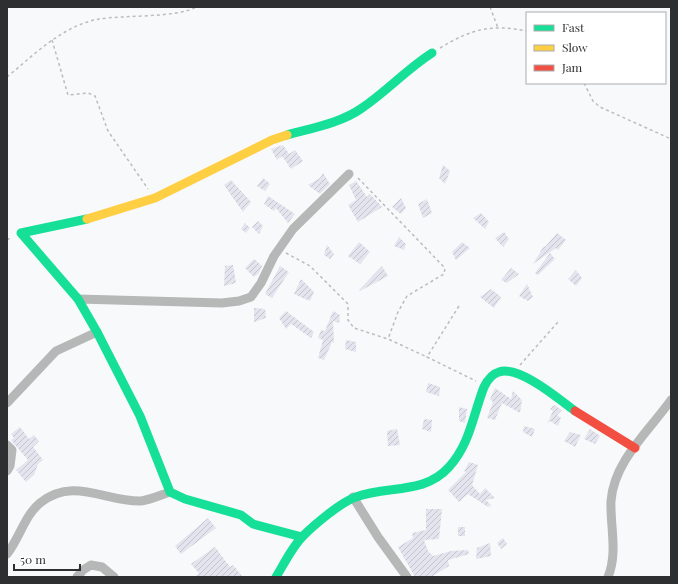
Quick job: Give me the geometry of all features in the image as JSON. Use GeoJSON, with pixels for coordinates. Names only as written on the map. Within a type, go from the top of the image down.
{"type":"FeatureCollection","features":[{"type":"Feature","properties":{"kind":"street"},"geometry":{"type":"LineString","coordinates":[[170,492],[140,416],[98,332],[78,299],[21,233],[90,218],[155,198],[272,140],[346,117],[362,108],[413,65],[432,53]]}},
{"type":"Feature","properties":{"kind":"street"},"geometry":{"type":"LineString","coordinates":[[78,299],[222,303],[239,301],[251,297],[261,283],[278,249],[293,229],[349,174]]}},
{"type":"Feature","properties":{"kind":"street"},"geometry":{"type":"LineString","coordinates":[[7,403],[56,351],[98,332]]}},
{"type":"Feature","properties":{"kind":"street"},"geometry":{"type":"LineString","coordinates":[[276,577],[302,537],[352,497],[371,492],[424,486],[442,475],[454,463],[465,446],[485,385],[497,372],[514,373],[551,394],[607,433],[634,448]]}},
{"type":"Feature","properties":{"kind":"street"},"geometry":{"type":"LineString","coordinates":[[608,577],[613,546],[611,500],[620,467],[671,400]]}},
{"type":"Feature","properties":{"kind":"street"},"geometry":{"type":"LineString","coordinates":[[7,445],[12,450],[10,466],[7,471]]}},
{"type":"Feature","properties":{"kind":"street"},"geometry":{"type":"LineString","coordinates":[[7,554],[40,503],[54,495],[68,490],[88,490],[117,498],[141,501],[170,492],[185,499],[241,515],[253,524],[302,537]]}},
{"type":"Feature","properties":{"kind":"street"},"geometry":{"type":"LineString","coordinates":[[352,497],[378,537],[407,577]]}},
{"type":"Feature","properties":{"kind":"street"},"geometry":{"type":"LineString","coordinates":[[77,577],[83,570],[91,565],[102,567],[114,577]]}},
{"type":"Feature","properties":{"kind":"path"},"geometry":{"type":"LineString","coordinates":[[7,77],[61,34],[99,19],[182,12],[196,7]]}},
{"type":"Feature","properties":{"kind":"path"},"geometry":{"type":"LineString","coordinates":[[490,7],[499,28]]}},
{"type":"Feature","properties":{"kind":"path"},"geometry":{"type":"LineString","coordinates":[[432,53],[461,35],[476,30],[499,28],[526,31]]}},
{"type":"Feature","properties":{"kind":"path"},"geometry":{"type":"LineString","coordinates":[[52,40],[68,95],[92,93],[95,96],[108,131],[155,198]]}},
{"type":"Feature","properties":{"kind":"path"},"geometry":{"type":"LineString","coordinates":[[584,84],[592,101],[600,107],[671,138]]}},
{"type":"Feature","properties":{"kind":"path"},"geometry":{"type":"LineString","coordinates":[[349,174],[357,177],[445,268],[446,271],[444,274],[407,296],[398,312],[388,339]]}},
{"type":"Feature","properties":{"kind":"path"},"geometry":{"type":"LineString","coordinates":[[278,249],[310,266],[348,304],[348,320],[354,328],[388,339],[485,385]]}},
{"type":"Feature","properties":{"kind":"path"},"geometry":{"type":"LineString","coordinates":[[427,357],[459,306]]}},
{"type":"Feature","properties":{"kind":"path"},"geometry":{"type":"LineString","coordinates":[[514,373],[558,322]]}},
{"type":"Feature","properties":{"kind":"building"},"geometry":{"type":"Polygon","coordinates":[[[283,145],[289,154],[295,150],[303,161],[291,169],[282,156],[277,160],[271,149],[283,145]]]}},
{"type":"Feature","properties":{"kind":"building"},"geometry":{"type":"Polygon","coordinates":[[[443,165],[450,171],[445,184],[439,178],[443,165]]]}},
{"type":"Feature","properties":{"kind":"building"},"geometry":{"type":"Polygon","coordinates":[[[323,173],[330,184],[320,194],[308,185],[320,178],[323,173]]]}},
{"type":"Feature","properties":{"kind":"building"},"geometry":{"type":"Polygon","coordinates":[[[263,178],[270,184],[265,191],[257,186],[263,178]]]}},
{"type":"Feature","properties":{"kind":"building"},"geometry":{"type":"Polygon","coordinates":[[[231,180],[251,202],[243,212],[224,185],[231,180]]]}},
{"type":"Feature","properties":{"kind":"building"},"geometry":{"type":"Polygon","coordinates":[[[356,181],[367,197],[370,194],[382,207],[358,222],[348,205],[356,200],[349,185],[356,181]]]}},
{"type":"Feature","properties":{"kind":"building"},"geometry":{"type":"Polygon","coordinates":[[[268,196],[295,214],[288,223],[276,208],[274,211],[264,204],[268,196]]]}},
{"type":"Feature","properties":{"kind":"building"},"geometry":{"type":"Polygon","coordinates":[[[401,198],[406,208],[401,214],[392,207],[401,198]]]}},
{"type":"Feature","properties":{"kind":"building"},"geometry":{"type":"Polygon","coordinates":[[[427,199],[432,213],[423,218],[418,204],[427,199]]]}},
{"type":"Feature","properties":{"kind":"building"},"geometry":{"type":"Polygon","coordinates":[[[481,213],[489,222],[485,229],[473,218],[481,213]]]}},
{"type":"Feature","properties":{"kind":"building"},"geometry":{"type":"Polygon","coordinates":[[[258,221],[263,226],[259,234],[252,227],[258,221]]]}},
{"type":"Feature","properties":{"kind":"building"},"geometry":{"type":"Polygon","coordinates":[[[245,223],[250,228],[246,233],[241,229],[245,223]]]}},
{"type":"Feature","properties":{"kind":"building"},"geometry":{"type":"Polygon","coordinates":[[[504,232],[509,239],[503,247],[495,238],[504,232]]]}},
{"type":"Feature","properties":{"kind":"building"},"geometry":{"type":"Polygon","coordinates":[[[557,233],[566,240],[558,250],[556,248],[533,264],[544,246],[545,247],[557,233]]]}},
{"type":"Feature","properties":{"kind":"building"},"geometry":{"type":"Polygon","coordinates":[[[399,237],[406,244],[404,250],[394,246],[399,237]]]}},
{"type":"Feature","properties":{"kind":"building"},"geometry":{"type":"Polygon","coordinates":[[[359,242],[370,252],[360,264],[348,256],[359,242]]]}},
{"type":"Feature","properties":{"kind":"building"},"geometry":{"type":"Polygon","coordinates":[[[462,242],[470,248],[456,260],[452,252],[462,242]]]}},
{"type":"Feature","properties":{"kind":"building"},"geometry":{"type":"Polygon","coordinates":[[[327,245],[334,254],[330,259],[324,255],[327,245]]]}},
{"type":"Feature","properties":{"kind":"building"},"geometry":{"type":"Polygon","coordinates":[[[550,253],[555,259],[538,275],[535,273],[550,253]]]}},
{"type":"Feature","properties":{"kind":"building"},"geometry":{"type":"Polygon","coordinates":[[[254,259],[262,266],[259,273],[254,277],[245,268],[254,259]]]}},
{"type":"Feature","properties":{"kind":"building"},"geometry":{"type":"Polygon","coordinates":[[[233,265],[236,283],[224,286],[225,266],[233,265]]]}},
{"type":"Feature","properties":{"kind":"building"},"geometry":{"type":"Polygon","coordinates":[[[280,266],[289,272],[272,298],[265,294],[280,266]]]}},
{"type":"Feature","properties":{"kind":"building"},"geometry":{"type":"Polygon","coordinates":[[[382,266],[388,276],[360,291],[359,290],[382,266]]]}},
{"type":"Feature","properties":{"kind":"building"},"geometry":{"type":"Polygon","coordinates":[[[511,268],[519,274],[507,283],[501,280],[511,268]]]}},
{"type":"Feature","properties":{"kind":"building"},"geometry":{"type":"Polygon","coordinates":[[[576,270],[582,278],[576,286],[568,279],[576,270]]]}},
{"type":"Feature","properties":{"kind":"building"},"geometry":{"type":"Polygon","coordinates":[[[301,279],[314,292],[310,301],[294,294],[301,279]]]}},
{"type":"Feature","properties":{"kind":"building"},"geometry":{"type":"Polygon","coordinates":[[[527,284],[533,297],[528,301],[519,296],[527,284]]]}},
{"type":"Feature","properties":{"kind":"building"},"geometry":{"type":"Polygon","coordinates":[[[491,289],[501,297],[494,308],[480,297],[491,289]]]}},
{"type":"Feature","properties":{"kind":"building"},"geometry":{"type":"Polygon","coordinates":[[[254,308],[265,309],[266,318],[254,322],[254,308]]]}},
{"type":"Feature","properties":{"kind":"building"},"geometry":{"type":"Polygon","coordinates":[[[286,311],[314,332],[311,338],[291,324],[286,329],[279,318],[286,311]]]}},
{"type":"Feature","properties":{"kind":"building"},"geometry":{"type":"Polygon","coordinates":[[[333,311],[340,315],[339,323],[333,321],[334,343],[332,342],[324,360],[318,358],[323,340],[318,338],[321,330],[325,331],[333,311]]]}},
{"type":"Feature","properties":{"kind":"building"},"geometry":{"type":"Polygon","coordinates":[[[346,340],[356,342],[356,352],[345,349],[346,340]]]}},
{"type":"Feature","properties":{"kind":"building"},"geometry":{"type":"Polygon","coordinates":[[[428,383],[440,387],[439,396],[426,392],[428,383]]]}},
{"type":"Feature","properties":{"kind":"building"},"geometry":{"type":"Polygon","coordinates":[[[495,388],[511,399],[513,391],[522,400],[520,413],[502,403],[495,420],[487,418],[493,402],[490,399],[495,388]]]}},
{"type":"Feature","properties":{"kind":"building"},"geometry":{"type":"Polygon","coordinates":[[[554,405],[562,410],[557,415],[561,418],[558,426],[550,421],[547,424],[553,411],[550,409],[554,405]]]}},
{"type":"Feature","properties":{"kind":"building"},"geometry":{"type":"Polygon","coordinates":[[[459,407],[467,409],[465,423],[459,421],[459,407]]]}},
{"type":"Feature","properties":{"kind":"building"},"geometry":{"type":"Polygon","coordinates":[[[424,419],[432,420],[431,432],[422,429],[424,419]]]}},
{"type":"Feature","properties":{"kind":"building"},"geometry":{"type":"Polygon","coordinates":[[[524,426],[535,429],[532,437],[523,432],[524,426]]]}},
{"type":"Feature","properties":{"kind":"building"},"geometry":{"type":"Polygon","coordinates":[[[20,427],[29,439],[34,435],[39,441],[33,447],[43,460],[38,464],[34,475],[26,482],[16,470],[28,460],[11,440],[14,438],[11,434],[20,427]]]}},
{"type":"Feature","properties":{"kind":"building"},"geometry":{"type":"Polygon","coordinates":[[[397,429],[400,445],[388,446],[387,431],[397,429]]]}},
{"type":"Feature","properties":{"kind":"building"},"geometry":{"type":"Polygon","coordinates":[[[590,429],[600,436],[595,444],[584,439],[590,429]]]}},
{"type":"Feature","properties":{"kind":"building"},"geometry":{"type":"Polygon","coordinates":[[[570,432],[581,435],[575,447],[564,441],[570,432]]]}},
{"type":"Feature","properties":{"kind":"building"},"geometry":{"type":"Polygon","coordinates":[[[469,462],[478,465],[472,485],[480,494],[485,488],[495,498],[486,500],[491,505],[488,507],[468,494],[459,502],[448,490],[466,472],[464,471],[469,462]]]}},
{"type":"Feature","properties":{"kind":"building"},"geometry":{"type":"Polygon","coordinates":[[[426,509],[442,509],[439,539],[424,540],[428,551],[433,556],[451,551],[468,550],[469,554],[448,560],[449,566],[431,577],[415,577],[398,547],[413,538],[412,533],[426,530],[426,509]]]}},
{"type":"Feature","properties":{"kind":"building"},"geometry":{"type":"Polygon","coordinates":[[[208,518],[216,528],[181,554],[175,546],[208,518]]]}},
{"type":"Feature","properties":{"kind":"building"},"geometry":{"type":"Polygon","coordinates":[[[458,527],[465,527],[465,536],[458,536],[458,527]]]}},
{"type":"Feature","properties":{"kind":"building"},"geometry":{"type":"Polygon","coordinates":[[[503,538],[507,544],[501,549],[497,543],[503,538]]]}},
{"type":"Feature","properties":{"kind":"building"},"geometry":{"type":"Polygon","coordinates":[[[490,543],[491,556],[476,559],[477,548],[490,543]]]}},
{"type":"Feature","properties":{"kind":"building"},"geometry":{"type":"Polygon","coordinates":[[[215,547],[230,567],[233,565],[243,577],[195,577],[199,573],[191,564],[215,547]]]}},
{"type":"Feature","properties":{"kind":"traffic: fast"},"geometry":{"type":"LineString","coordinates":[[287,135],[345,118],[354,113],[432,53]]}},
{"type":"Feature","properties":{"kind":"traffic: fast"},"geometry":{"type":"LineString","coordinates":[[87,219],[21,233],[78,299],[97,332],[140,416],[170,492],[185,499],[241,515],[253,524],[302,537]]}},
{"type":"Feature","properties":{"kind":"traffic: fast"},"geometry":{"type":"LineString","coordinates":[[276,577],[299,540],[321,520],[343,504],[368,493],[417,486],[439,476],[449,467],[462,449],[484,387],[494,374],[507,371],[517,373],[528,378],[575,411]]}},
{"type":"Feature","properties":{"kind":"traffic: slow"},"geometry":{"type":"LineString","coordinates":[[87,219],[155,198],[272,140],[287,135]]}},
{"type":"Feature","properties":{"kind":"traffic: jam"},"geometry":{"type":"LineString","coordinates":[[575,411],[635,448]]}}]}
